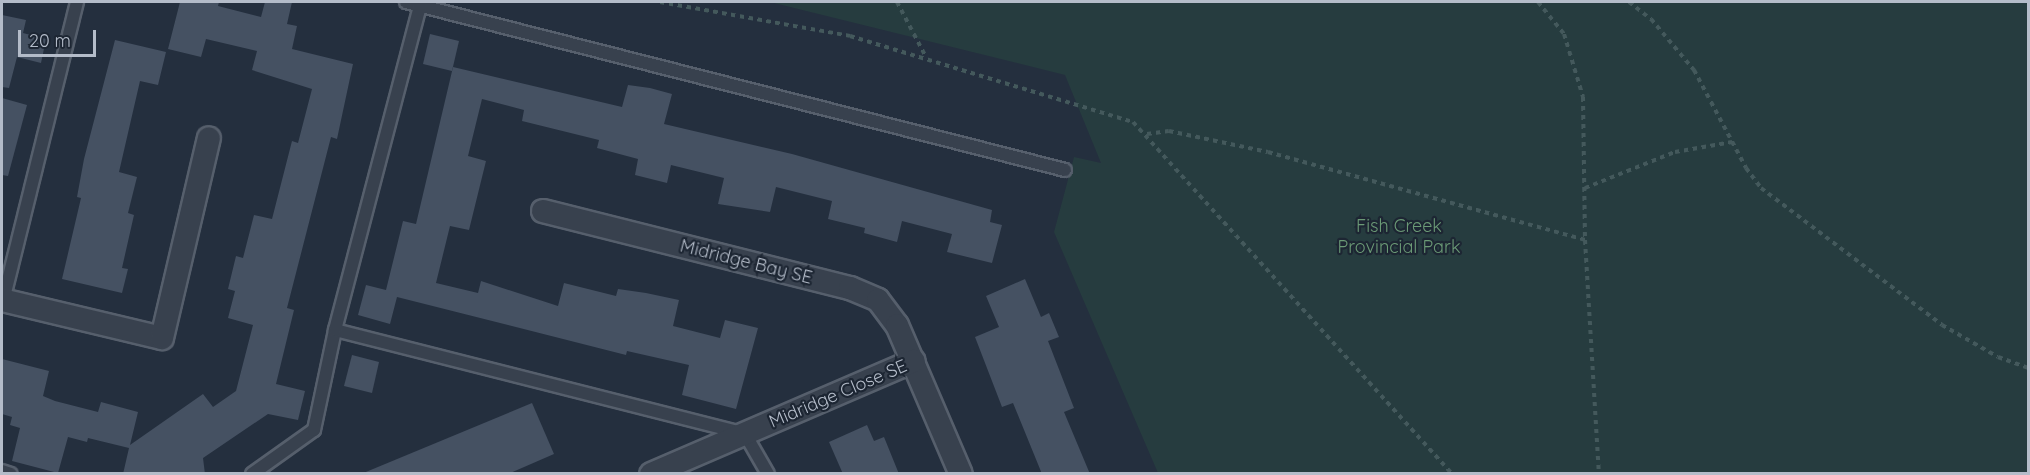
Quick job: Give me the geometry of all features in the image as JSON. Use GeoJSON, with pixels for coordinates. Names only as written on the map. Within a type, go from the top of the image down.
{"type":"FeatureCollection","features":[{"type":"Feature","properties":{"kind":"street"},"geometry":{"type":"LineString","coordinates":[[2,300],[162,338],[209,138]]}},
{"type":"Feature","properties":{"kind":"street","name":"Midridge Bay SE"},"geometry":{"type":"LineString","coordinates":[[543,211],[867,294],[890,312],[914,361]]}},
{"type":"Feature","properties":{"kind":"street","name":"Midridge Close SE"},"geometry":{"type":"LineString","coordinates":[[651,474],[914,361],[961,474]]}},
{"type":"Feature","properties":{"kind":"lane"},"geometry":{"type":"LineString","coordinates":[[2,300],[77,2]]}},
{"type":"Feature","properties":{"kind":"lane"},"geometry":{"type":"LineString","coordinates":[[406,2],[1065,170]]}},
{"type":"Feature","properties":{"kind":"lane"},"geometry":{"type":"LineString","coordinates":[[252,474],[314,430],[335,330],[420,5]]}},
{"type":"Feature","properties":{"kind":"lane"},"geometry":{"type":"LineString","coordinates":[[335,330],[745,434],[768,474]]}},
{"type":"Feature","properties":{"kind":"lane"},"geometry":{"type":"LineString","coordinates":[[2,471],[11,474]]}},
{"type":"Feature","properties":{"kind":"path"},"geometry":{"type":"LineString","coordinates":[[660,2],[850,36],[926,56],[1118,116],[1147,134],[1452,474]]}},
{"type":"Feature","properties":{"kind":"path"},"geometry":{"type":"LineString","coordinates":[[897,2],[926,56]]}},
{"type":"Feature","properties":{"kind":"path"},"geometry":{"type":"LineString","coordinates":[[1538,2],[1564,34],[1580,80],[1585,240],[1599,474]]}},
{"type":"Feature","properties":{"kind":"path"},"geometry":{"type":"LineString","coordinates":[[1629,2],[1658,27],[1694,70],[1732,142],[1761,188],[1942,325],[1998,357],[2028,369]]}},
{"type":"Feature","properties":{"kind":"path"},"geometry":{"type":"LineString","coordinates":[[1147,134],[1169,131],[1268,152],[1585,240]]}},
{"type":"Feature","properties":{"kind":"path"},"geometry":{"type":"LineString","coordinates":[[1585,188],[1675,152],[1732,142]]}},
{"type":"Feature","properties":{"kind":"green space","name":"Fish Creek Provincial Park"},"geometry":{"type":"Polygon","coordinates":[[[770,2],[2028,2],[2028,473],[1158,473],[1054,232],[1074,157],[1101,163],[1065,75],[770,2]]]}},
{"type":"Feature","properties":{"kind":"building"},"geometry":{"type":"Polygon","coordinates":[[[180,2],[219,2],[218,6],[261,17],[265,2],[292,2],[287,24],[297,26],[292,49],[353,64],[337,139],[331,137],[287,308],[294,310],[276,384],[305,391],[298,420],[268,414],[203,458],[205,474],[123,474],[129,448],[88,438],[87,442],[68,437],[58,473],[12,461],[20,428],[10,425],[12,417],[2,414],[2,359],[49,371],[43,396],[55,401],[98,412],[101,402],[138,412],[130,445],[203,394],[213,407],[236,391],[253,325],[228,318],[235,291],[228,289],[236,256],[243,258],[254,215],[272,219],[292,141],[298,143],[312,89],[252,70],[257,51],[206,39],[201,57],[168,49],[180,2]]]}},
{"type":"Feature","properties":{"kind":"building"},"geometry":{"type":"Polygon","coordinates":[[[2,15],[26,20],[23,33],[46,39],[41,63],[17,57],[9,88],[2,87],[2,15]]]}},
{"type":"Feature","properties":{"kind":"building"},"geometry":{"type":"Polygon","coordinates":[[[430,34],[459,41],[452,71],[423,64],[430,34]]]}},
{"type":"Feature","properties":{"kind":"building"},"geometry":{"type":"Polygon","coordinates":[[[115,40],[166,52],[158,85],[140,81],[119,172],[137,177],[128,213],[134,215],[122,268],[128,269],[122,293],[62,279],[81,198],[77,197],[84,159],[115,40]]]}},
{"type":"Feature","properties":{"kind":"building"},"geometry":{"type":"Polygon","coordinates":[[[453,67],[622,107],[628,85],[650,88],[672,94],[664,124],[792,154],[992,210],[990,222],[1002,225],[992,263],[947,252],[952,234],[902,221],[897,242],[864,233],[865,228],[828,219],[832,201],[776,187],[770,212],[718,204],[724,178],[671,165],[667,183],[635,175],[638,159],[597,148],[599,140],[522,121],[524,110],[482,99],[468,156],[486,161],[469,230],[450,226],[436,283],[478,293],[481,281],[558,306],[564,283],[616,296],[618,289],[679,300],[673,326],[720,338],[725,320],[758,328],[736,409],[682,395],[689,365],[627,351],[626,355],[397,297],[390,324],[358,315],[366,285],[386,290],[403,221],[416,224],[453,67]]]}},
{"type":"Feature","properties":{"kind":"building"},"geometry":{"type":"Polygon","coordinates":[[[2,98],[27,105],[8,176],[2,175],[2,98]]]}},
{"type":"Feature","properties":{"kind":"building"},"geometry":{"type":"Polygon","coordinates":[[[1025,279],[1041,317],[1049,313],[1059,337],[1048,341],[1074,408],[1064,412],[1090,474],[1042,474],[1013,403],[1002,407],[975,337],[999,327],[986,296],[1025,279]]]}},
{"type":"Feature","properties":{"kind":"building"},"geometry":{"type":"Polygon","coordinates":[[[352,355],[379,362],[372,393],[344,386],[352,355]]]}},
{"type":"Feature","properties":{"kind":"building"},"geometry":{"type":"Polygon","coordinates":[[[532,403],[554,454],[508,474],[361,474],[532,403]]]}},
{"type":"Feature","properties":{"kind":"building"},"geometry":{"type":"Polygon","coordinates":[[[867,425],[874,441],[884,437],[899,474],[843,474],[829,442],[867,425]]]}}]}
